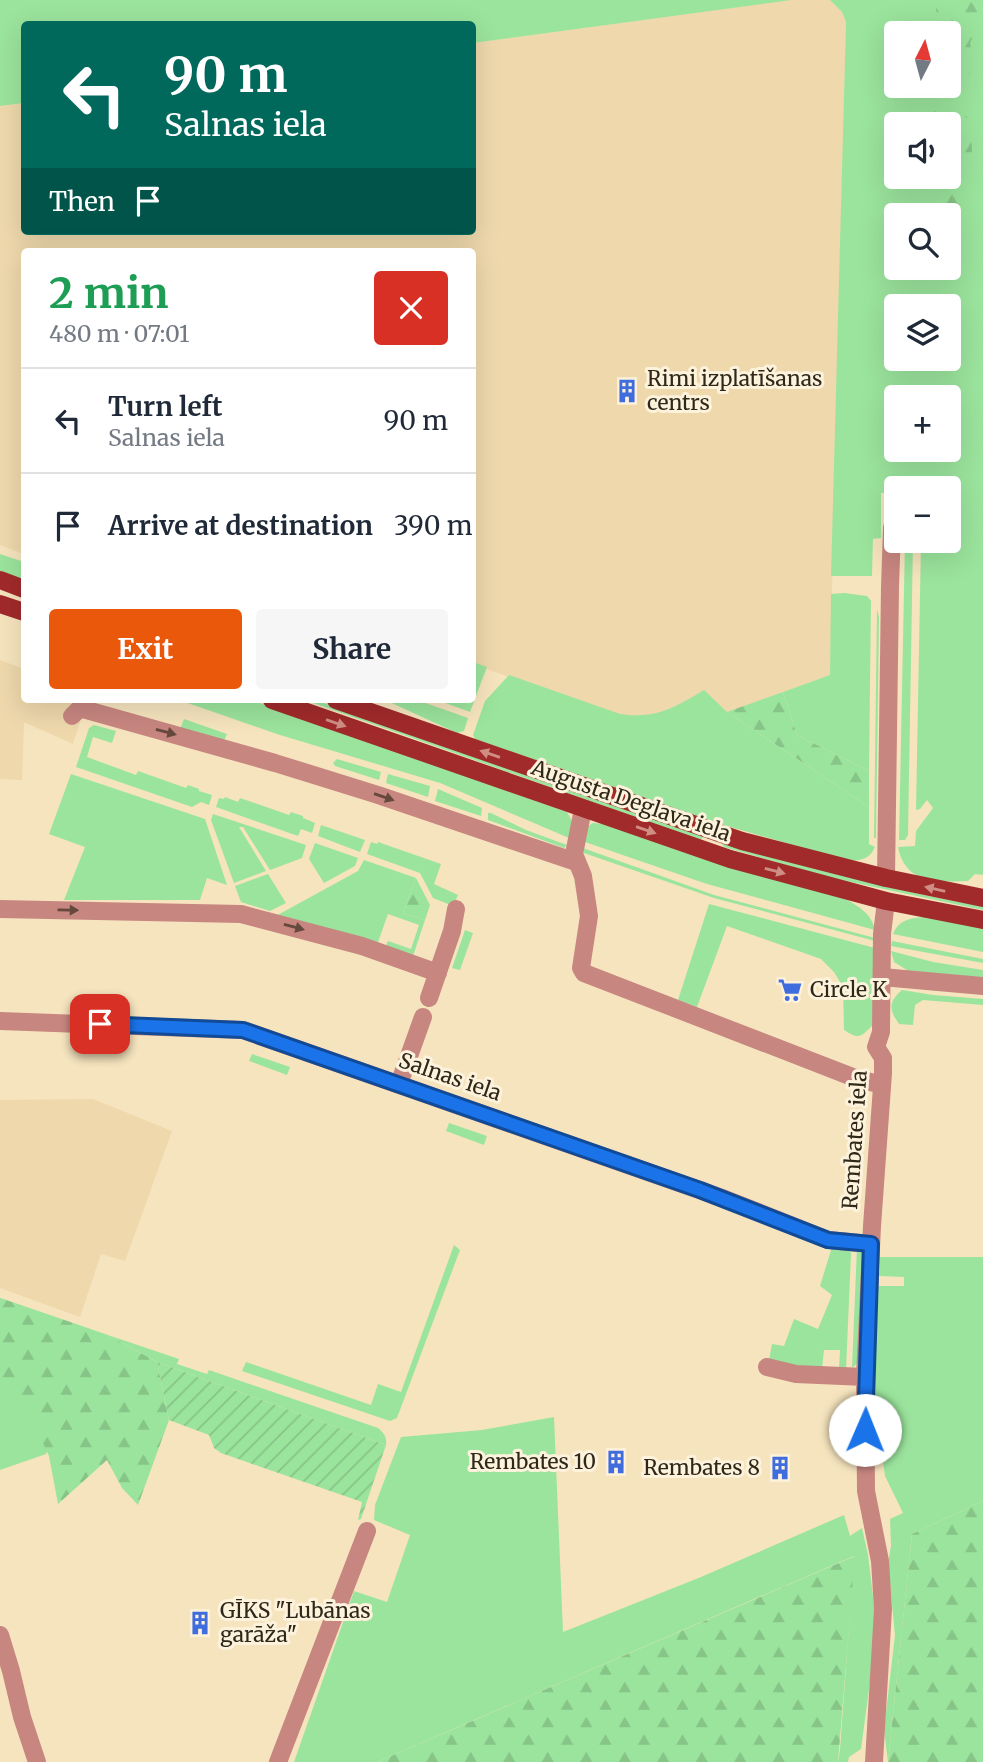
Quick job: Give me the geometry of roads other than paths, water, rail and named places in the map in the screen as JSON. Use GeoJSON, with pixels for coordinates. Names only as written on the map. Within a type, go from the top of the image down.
{"type":"FeatureCollection","features":[{"type":"Feature","properties":{"kind":"main road"},"geometry":{"type":"LineString","coordinates":[[0,580],[21,588]]}},
{"type":"Feature","properties":{"kind":"main road"},"geometry":{"type":"LineString","coordinates":[[0,604],[21,611]]}},
{"type":"Feature","properties":{"kind":"main road","name":"Augusta Deglava iela"},"geometry":{"type":"LineString","coordinates":[[281,703],[710,852],[886,901],[983,920]]}},
{"type":"Feature","properties":{"kind":"main road","name":"Augusta Deglava iela"},"geometry":{"type":"LineString","coordinates":[[345,703],[742,841],[886,878],[983,898]]}},
{"type":"Feature","properties":{"kind":"main road"},"geometry":{"type":"LineString","coordinates":[[710,852],[716,832]]}},
{"type":"Feature","properties":{"kind":"street"},"geometry":{"type":"LineString","coordinates":[[886,878],[891,553]]}},
{"type":"Feature","properties":{"kind":"street"},"geometry":{"type":"LineString","coordinates":[[72,716],[79,709],[103,707],[378,795],[576,863]]}},
{"type":"Feature","properties":{"kind":"street"},"geometry":{"type":"LineString","coordinates":[[583,809],[574,854],[583,876],[589,916],[581,968],[584,973],[855,1078],[881,1085]]}},
{"type":"Feature","properties":{"kind":"street","name":"Rembates iela"},"geometry":{"type":"LineString","coordinates":[[874,1762],[883,1609],[880,1561],[866,1491],[865,1377],[883,1058],[876,1046],[881,1032],[882,934],[886,901]]}},
{"type":"Feature","properties":{"kind":"street"},"geometry":{"type":"LineString","coordinates":[[0,909],[241,914],[362,946],[438,974]]}},
{"type":"Feature","properties":{"kind":"street"},"geometry":{"type":"LineString","coordinates":[[429,998],[452,931],[456,909]]}},
{"type":"Feature","properties":{"kind":"street"},"geometry":{"type":"LineString","coordinates":[[882,977],[983,986]]}},
{"type":"Feature","properties":{"kind":"street"},"geometry":{"type":"LineString","coordinates":[[399,1084],[420,1046],[423,1017]]}},
{"type":"Feature","properties":{"kind":"street","name":"Salnas iela"},"geometry":{"type":"LineString","coordinates":[[0,1021],[243,1030],[700,1190],[828,1240],[871,1244]]}},
{"type":"Feature","properties":{"kind":"street"},"geometry":{"type":"LineString","coordinates":[[767,1367],[796,1374],[865,1377]]}},
{"type":"Feature","properties":{"kind":"street"},"geometry":{"type":"LineString","coordinates":[[278,1762],[367,1531]]}},
{"type":"Feature","properties":{"kind":"street"},"geometry":{"type":"LineString","coordinates":[[0,1635],[37,1762]]}},
{"type":"Feature","properties":{"kind":"place","name":"Rimi izplatīšanas centrs"},"geometry":{"type":"Point","coordinates":[627,391]}},
{"type":"Feature","properties":{"kind":"place","name":"Circle K"},"geometry":{"type":"Point","coordinates":[790,990]}},
{"type":"Feature","properties":{"kind":"place","name":"Rembates 10"},"geometry":{"type":"Point","coordinates":[616,1462]}},
{"type":"Feature","properties":{"kind":"place","name":"Rembates 8"},"geometry":{"type":"Point","coordinates":[780,1468]}},
{"type":"Feature","properties":{"kind":"place","name":"GĪKS \"Lubānas garāža\""},"geometry":{"type":"Point","coordinates":[200,1623]}}]}
